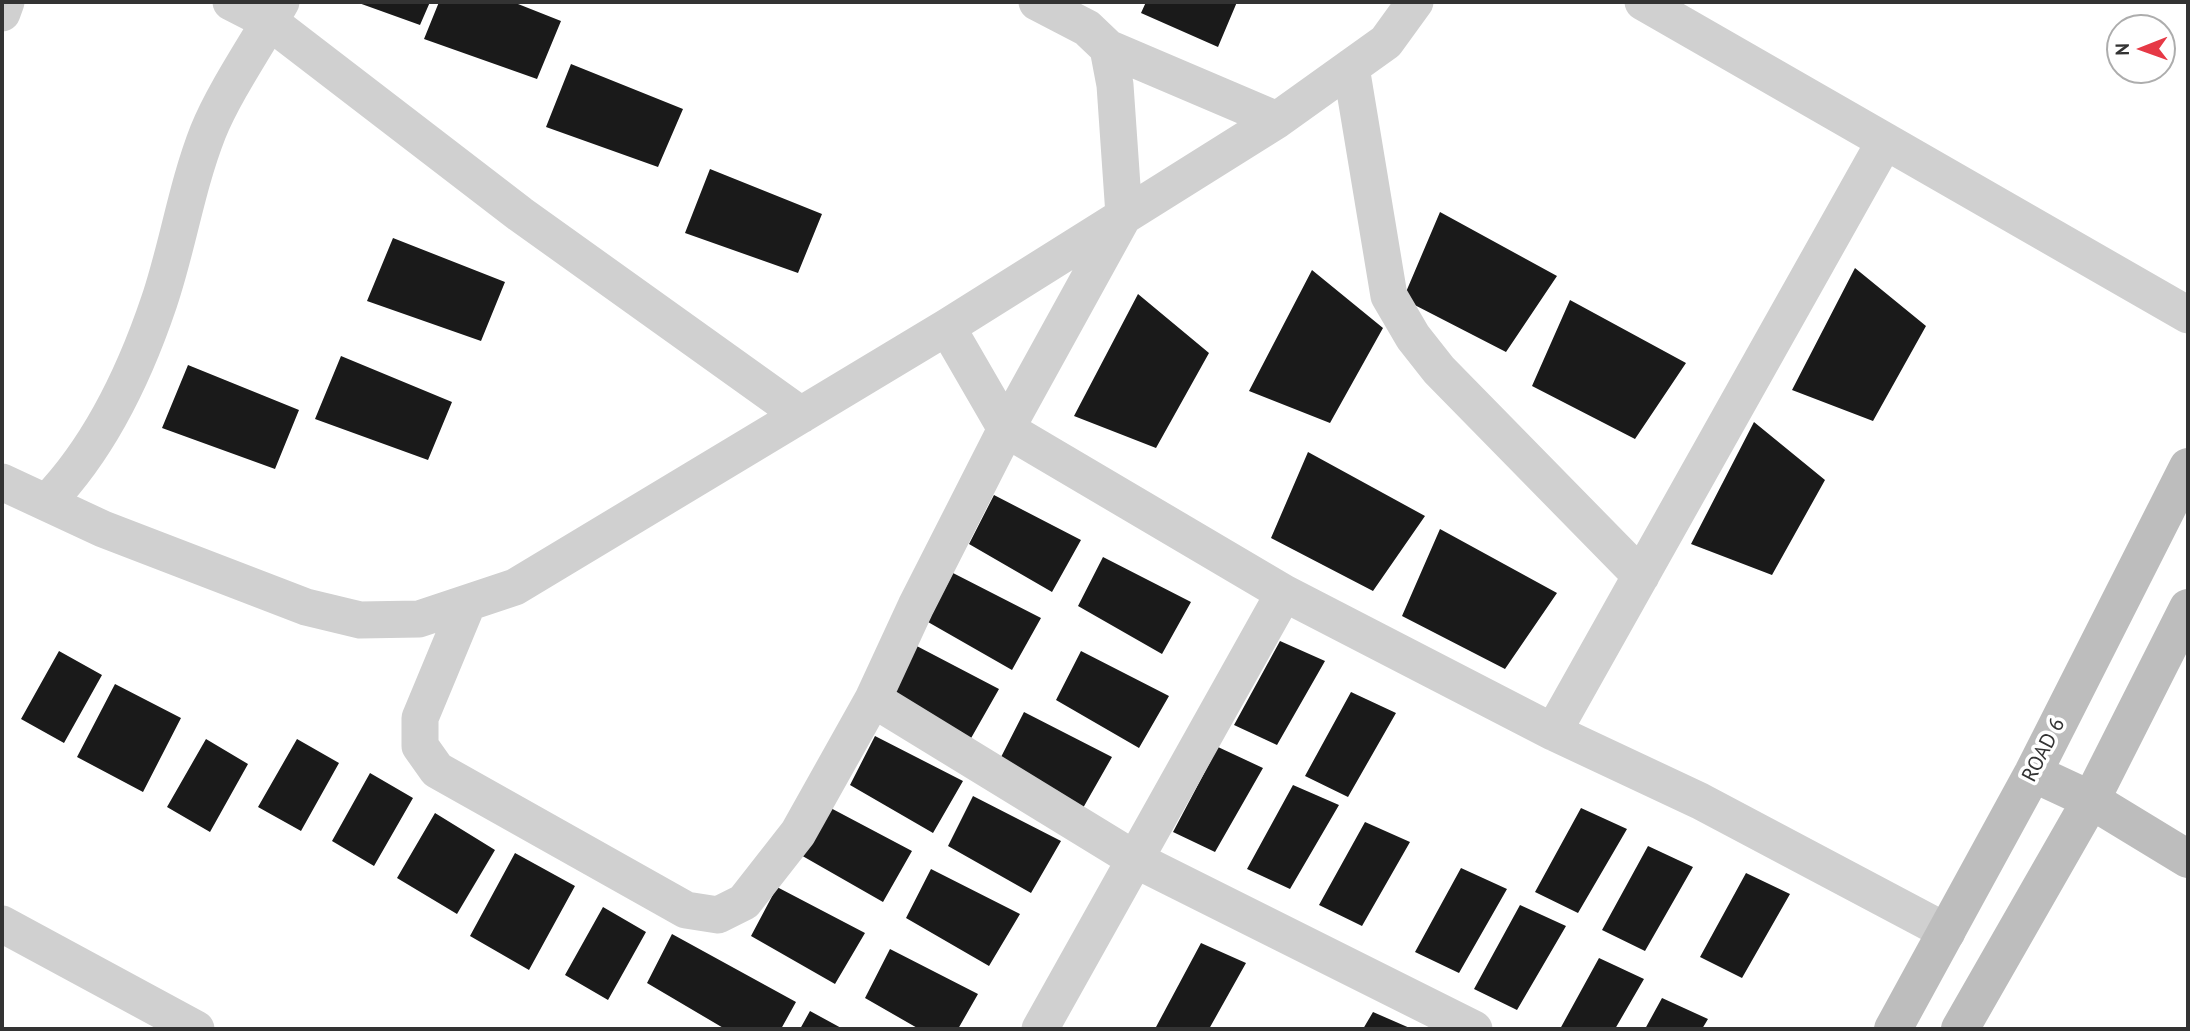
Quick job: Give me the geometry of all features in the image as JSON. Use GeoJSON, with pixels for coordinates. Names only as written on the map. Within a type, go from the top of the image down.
{"type":"FeatureCollection","features":[{"type":"Feature","properties":{"kind":"street"},"geometry":{"type":"LineString","coordinates":[[2,13],[6,2]]}},
{"type":"Feature","properties":{"kind":"street"},"geometry":{"type":"LineString","coordinates":[[231,2],[276,12],[520,214],[801,415]]}},
{"type":"Feature","properties":{"kind":"street"},"geometry":{"type":"LineString","coordinates":[[1037,2],[1087,28],[1108,48],[1277,120]]}},
{"type":"Feature","properties":{"kind":"street"},"geometry":{"type":"LineString","coordinates":[[2,482],[48,501],[103,529],[306,607],[360,620],[419,619],[467,605],[515,587],[947,327],[1277,120],[1386,42],[1415,2]]}},
{"type":"Feature","properties":{"kind":"street"},"geometry":{"type":"LineString","coordinates":[[1643,2],[2188,315]]}},
{"type":"Feature","properties":{"kind":"street"},"geometry":{"type":"LineString","coordinates":[[48,501],[72,476],[101,433],[124,384],[159,301],[182,210],[209,130],[276,12]]}},
{"type":"Feature","properties":{"kind":"street"},"geometry":{"type":"LineString","coordinates":[[467,605],[420,718],[420,746],[437,770],[686,910],[718,915],[744,902],[798,833],[873,699],[916,606],[1006,429],[1125,215],[1115,85],[1108,48]]}},
{"type":"Feature","properties":{"kind":"street"},"geometry":{"type":"LineString","coordinates":[[1351,67],[1389,296],[1413,337],[1439,370],[1641,576]]}},
{"type":"Feature","properties":{"kind":"street"},"geometry":{"type":"LineString","coordinates":[[1553,732],[1885,141]]}},
{"type":"Feature","properties":{"kind":"street"},"geometry":{"type":"LineString","coordinates":[[947,327],[1006,429],[1284,593],[1553,732],[1700,801],[1947,932]]}},
{"type":"Feature","properties":{"kind":"street","name":"ROAD 6"},"geometry":{"type":"LineString","coordinates":[[1893,1029],[2033,773],[2188,467]]}},
{"type":"Feature","properties":{"kind":"street"},"geometry":{"type":"LineString","coordinates":[[1040,1029],[1284,593]]}},
{"type":"Feature","properties":{"kind":"street"},"geometry":{"type":"LineString","coordinates":[[1960,1029],[2091,800],[2188,608]]}},
{"type":"Feature","properties":{"kind":"street"},"geometry":{"type":"LineString","coordinates":[[873,699],[1136,860],[1474,1029]]}},
{"type":"Feature","properties":{"kind":"street"},"geometry":{"type":"LineString","coordinates":[[2033,773],[2091,800],[2188,859]]}},
{"type":"Feature","properties":{"kind":"street"},"geometry":{"type":"LineString","coordinates":[[2,925],[196,1029]]}},
{"type":"Feature","properties":{"kind":"building"},"geometry":{"type":"Polygon","coordinates":[[[356,2],[430,2],[420,25],[356,2]]]}},
{"type":"Feature","properties":{"kind":"building"},"geometry":{"type":"Polygon","coordinates":[[[439,2],[513,2],[561,21],[537,79],[424,39],[439,2]]]}},
{"type":"Feature","properties":{"kind":"building"},"geometry":{"type":"Polygon","coordinates":[[[1146,2],[1237,2],[1218,47],[1141,13],[1146,2]]]}},
{"type":"Feature","properties":{"kind":"building"},"geometry":{"type":"Polygon","coordinates":[[[571,64],[683,109],[658,167],[546,127],[571,64]]]}},
{"type":"Feature","properties":{"kind":"building"},"geometry":{"type":"Polygon","coordinates":[[[710,169],[822,214],[798,273],[685,233],[710,169]]]}},
{"type":"Feature","properties":{"kind":"building"},"geometry":{"type":"Polygon","coordinates":[[[1440,212],[1557,276],[1506,352],[1403,299],[1440,212]]]}},
{"type":"Feature","properties":{"kind":"building"},"geometry":{"type":"Polygon","coordinates":[[[393,238],[505,282],[481,341],[367,301],[393,238]]]}},
{"type":"Feature","properties":{"kind":"building"},"geometry":{"type":"Polygon","coordinates":[[[1855,268],[1926,326],[1873,421],[1792,390],[1855,268]]]}},
{"type":"Feature","properties":{"kind":"building"},"geometry":{"type":"Polygon","coordinates":[[[1312,270],[1383,328],[1330,423],[1249,391],[1312,270]]]}},
{"type":"Feature","properties":{"kind":"building"},"geometry":{"type":"Polygon","coordinates":[[[1138,294],[1209,353],[1156,448],[1074,416],[1138,294]]]}},
{"type":"Feature","properties":{"kind":"building"},"geometry":{"type":"Polygon","coordinates":[[[1570,300],[1686,363],[1635,439],[1532,386],[1570,300]]]}},
{"type":"Feature","properties":{"kind":"building"},"geometry":{"type":"Polygon","coordinates":[[[341,356],[452,402],[428,460],[315,419],[341,356]]]}},
{"type":"Feature","properties":{"kind":"building"},"geometry":{"type":"Polygon","coordinates":[[[188,365],[299,410],[275,469],[162,428],[188,365]]]}},
{"type":"Feature","properties":{"kind":"building"},"geometry":{"type":"Polygon","coordinates":[[[1754,422],[1825,480],[1772,575],[1691,544],[1754,422]]]}},
{"type":"Feature","properties":{"kind":"building"},"geometry":{"type":"Polygon","coordinates":[[[1308,452],[1425,516],[1373,591],[1271,538],[1308,452]]]}},
{"type":"Feature","properties":{"kind":"building"},"geometry":{"type":"Polygon","coordinates":[[[994,495],[1081,540],[1052,592],[969,544],[994,495]]]}},
{"type":"Feature","properties":{"kind":"building"},"geometry":{"type":"Polygon","coordinates":[[[1440,529],[1557,593],[1505,669],[1402,616],[1440,529]]]}},
{"type":"Feature","properties":{"kind":"building"},"geometry":{"type":"Polygon","coordinates":[[[1103,557],[1191,602],[1162,654],[1078,606],[1103,557]]]}},
{"type":"Feature","properties":{"kind":"building"},"geometry":{"type":"Polygon","coordinates":[[[953,573],[1041,618],[1012,670],[928,622],[953,573]]]}},
{"type":"Feature","properties":{"kind":"building"},"geometry":{"type":"Polygon","coordinates":[[[1280,641],[1325,661],[1277,745],[1234,725],[1280,641]]]}},
{"type":"Feature","properties":{"kind":"building"},"geometry":{"type":"Polygon","coordinates":[[[911,643],[999,689],[970,740],[886,692],[911,643]]]}},
{"type":"Feature","properties":{"kind":"building"},"geometry":{"type":"Polygon","coordinates":[[[59,651],[102,675],[64,743],[21,719],[59,651]]]}},
{"type":"Feature","properties":{"kind":"building"},"geometry":{"type":"Polygon","coordinates":[[[1081,651],[1169,696],[1139,748],[1056,700],[1081,651]]]}},
{"type":"Feature","properties":{"kind":"building"},"geometry":{"type":"Polygon","coordinates":[[[115,684],[181,718],[143,792],[77,757],[115,684]]]}},
{"type":"Feature","properties":{"kind":"building"},"geometry":{"type":"Polygon","coordinates":[[[1351,692],[1396,713],[1348,797],[1305,776],[1351,692]]]}},
{"type":"Feature","properties":{"kind":"building"},"geometry":{"type":"Polygon","coordinates":[[[1024,712],[1112,757],[1083,808],[999,761],[1024,712]]]}},
{"type":"Feature","properties":{"kind":"building"},"geometry":{"type":"Polygon","coordinates":[[[875,736],[963,781],[933,833],[850,785],[875,736]]]}},
{"type":"Feature","properties":{"kind":"building"},"geometry":{"type":"Polygon","coordinates":[[[206,739],[248,764],[210,832],[167,807],[206,739]]]}},
{"type":"Feature","properties":{"kind":"building"},"geometry":{"type":"Polygon","coordinates":[[[297,739],[339,763],[301,831],[258,807],[297,739]]]}},
{"type":"Feature","properties":{"kind":"building"},"geometry":{"type":"Polygon","coordinates":[[[1218,747],[1263,768],[1215,852],[1173,832],[1218,747]]]}},
{"type":"Feature","properties":{"kind":"building"},"geometry":{"type":"Polygon","coordinates":[[[370,773],[413,798],[374,866],[332,841],[370,773]]]}},
{"type":"Feature","properties":{"kind":"building"},"geometry":{"type":"Polygon","coordinates":[[[1293,785],[1339,805],[1290,889],[1247,869],[1293,785]]]}},
{"type":"Feature","properties":{"kind":"building"},"geometry":{"type":"Polygon","coordinates":[[[973,796],[1061,841],[1031,893],[948,846],[973,796]]]}},
{"type":"Feature","properties":{"kind":"building"},"geometry":{"type":"Polygon","coordinates":[[[825,805],[912,851],[883,902],[799,854],[825,805]]]}},
{"type":"Feature","properties":{"kind":"building"},"geometry":{"type":"Polygon","coordinates":[[[1581,808],[1627,829],[1578,913],[1535,892],[1581,808]]]}},
{"type":"Feature","properties":{"kind":"building"},"geometry":{"type":"Polygon","coordinates":[[[435,813],[495,850],[457,914],[397,878],[435,813]]]}},
{"type":"Feature","properties":{"kind":"building"},"geometry":{"type":"Polygon","coordinates":[[[1365,822],[1410,842],[1362,926],[1319,905],[1365,822]]]}},
{"type":"Feature","properties":{"kind":"building"},"geometry":{"type":"Polygon","coordinates":[[[1648,846],[1693,867],[1645,951],[1602,930],[1648,846]]]}},
{"type":"Feature","properties":{"kind":"building"},"geometry":{"type":"Polygon","coordinates":[[[515,853],[575,886],[529,970],[470,936],[515,853]]]}},
{"type":"Feature","properties":{"kind":"building"},"geometry":{"type":"Polygon","coordinates":[[[1461,868],[1507,889],[1459,973],[1415,952],[1461,868]]]}},
{"type":"Feature","properties":{"kind":"building"},"geometry":{"type":"Polygon","coordinates":[[[931,869],[1020,914],[989,966],[906,918],[931,869]]]}},
{"type":"Feature","properties":{"kind":"building"},"geometry":{"type":"Polygon","coordinates":[[[1746,873],[1790,894],[1742,978],[1700,957],[1746,873]]]}},
{"type":"Feature","properties":{"kind":"building"},"geometry":{"type":"Polygon","coordinates":[[[777,887],[865,933],[835,984],[751,936],[777,887]]]}},
{"type":"Feature","properties":{"kind":"building"},"geometry":{"type":"Polygon","coordinates":[[[1520,905],[1566,926],[1517,1010],[1474,989],[1520,905]]]}},
{"type":"Feature","properties":{"kind":"building"},"geometry":{"type":"Polygon","coordinates":[[[603,907],[646,932],[608,1000],[565,975],[603,907]]]}},
{"type":"Feature","properties":{"kind":"building"},"geometry":{"type":"Polygon","coordinates":[[[672,934],[796,1002],[781,1029],[725,1029],[647,983],[672,934]]]}},
{"type":"Feature","properties":{"kind":"building"},"geometry":{"type":"Polygon","coordinates":[[[1201,943],[1246,963],[1209,1029],[1156,1027],[1201,943]]]}},
{"type":"Feature","properties":{"kind":"building"},"geometry":{"type":"Polygon","coordinates":[[[890,949],[978,994],[958,1029],[919,1029],[865,998],[890,949]]]}},
{"type":"Feature","properties":{"kind":"building"},"geometry":{"type":"Polygon","coordinates":[[[1599,958],[1644,979],[1615,1029],[1560,1029],[1599,958]]]}},
{"type":"Feature","properties":{"kind":"building"},"geometry":{"type":"Polygon","coordinates":[[[1662,998],[1708,1019],[1702,1029],[1645,1029],[1662,998]]]}},
{"type":"Feature","properties":{"kind":"building"},"geometry":{"type":"Polygon","coordinates":[[[810,1011],[843,1029],[800,1029],[810,1011]]]}},
{"type":"Feature","properties":{"kind":"building"},"geometry":{"type":"Polygon","coordinates":[[[1373,1012],[1412,1029],[1363,1029],[1373,1012]]]}}]}
